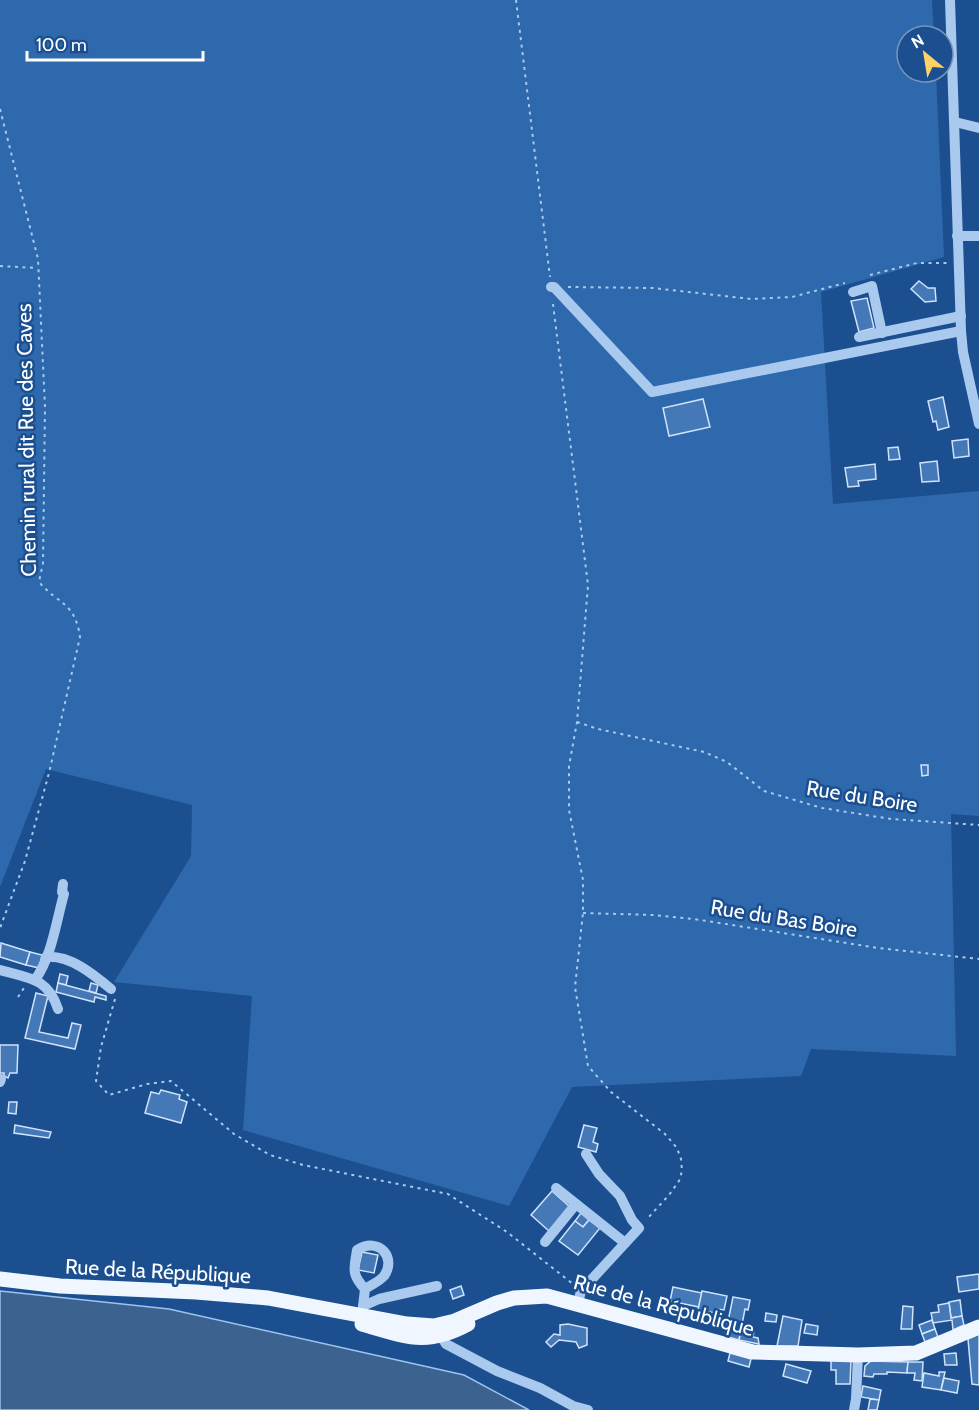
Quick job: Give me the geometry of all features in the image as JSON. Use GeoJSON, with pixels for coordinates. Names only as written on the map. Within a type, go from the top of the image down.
{"type":"FeatureCollection","features":[{"type":"Feature","properties":{"kind":"main road","name":"Rue de la République"},"geometry":{"type":"LineString","coordinates":[[0,1279],[60,1286],[196,1292],[268,1298],[314,1307],[363,1310],[438,1331]]}},
{"type":"Feature","properties":{"kind":"main road","name":"Rue de la République"},"geometry":{"type":"LineString","coordinates":[[314,1307],[410,1337],[430,1339],[438,1331],[455,1321],[497,1303],[514,1298],[547,1296],[753,1352],[858,1355],[916,1353],[979,1327]]}},
{"type":"Feature","properties":{"kind":"street"},"geometry":{"type":"LineString","coordinates":[[950,0],[961,331],[963,352],[979,424]]}},
{"type":"Feature","properties":{"kind":"street"},"geometry":{"type":"LineString","coordinates":[[955,122],[979,128]]}},
{"type":"Feature","properties":{"kind":"street"},"geometry":{"type":"LineString","coordinates":[[957,236],[979,236]]}},
{"type":"Feature","properties":{"kind":"street"},"geometry":{"type":"LineString","coordinates":[[854,286],[872,286],[882,333]]}},
{"type":"Feature","properties":{"kind":"street"},"geometry":{"type":"LineString","coordinates":[[553,287],[652,392],[961,331]]}},
{"type":"Feature","properties":{"kind":"street"},"geometry":{"type":"LineString","coordinates":[[860,337],[961,316]]}},
{"type":"Feature","properties":{"kind":"street"},"geometry":{"type":"LineString","coordinates":[[35,980],[46,957],[64,894],[63,884]]}},
{"type":"Feature","properties":{"kind":"street"},"geometry":{"type":"LineString","coordinates":[[46,957],[59,956],[76,964],[111,989]]}},
{"type":"Feature","properties":{"kind":"street"},"geometry":{"type":"LineString","coordinates":[[0,970],[35,980],[53,996],[58,1010]]}},
{"type":"Feature","properties":{"kind":"street"},"geometry":{"type":"LineString","coordinates":[[578,1304],[581,1291],[639,1228],[632,1220],[620,1196],[599,1174],[586,1154]]}},
{"type":"Feature","properties":{"kind":"street"},"geometry":{"type":"LineString","coordinates":[[556,1188],[626,1243]]}},
{"type":"Feature","properties":{"kind":"street"},"geometry":{"type":"LineString","coordinates":[[545,1242],[576,1204]]}},
{"type":"Feature","properties":{"kind":"street"},"geometry":{"type":"LineString","coordinates":[[363,1310],[379,1299],[437,1286]]}},
{"type":"Feature","properties":{"kind":"street"},"geometry":{"type":"LineString","coordinates":[[363,1310],[365,1289]]}},
{"type":"Feature","properties":{"kind":"street"},"geometry":{"type":"LineString","coordinates":[[438,1331],[446,1344],[497,1371],[540,1388],[573,1406],[588,1410]]}},
{"type":"Feature","properties":{"kind":"street"},"geometry":{"type":"LineString","coordinates":[[854,1410],[858,1355]]}},
{"type":"Feature","properties":{"kind":"path"},"geometry":{"type":"LineString","coordinates":[[516,0],[588,585],[577,722],[569,766],[569,810],[583,880],[583,913],[575,987],[588,1066],[611,1092],[665,1134],[677,1148],[681,1159],[682,1171],[679,1181],[639,1228]]}},
{"type":"Feature","properties":{"kind":"path","name":"Chemin rural dit Rue des Caves"},"geometry":{"type":"LineString","coordinates":[[0,109],[38,259],[45,407],[43,563],[39,582],[49,593],[71,609],[79,624],[80,637],[49,773],[25,861],[0,928]]}},
{"type":"Feature","properties":{"kind":"path"},"geometry":{"type":"LineString","coordinates":[[865,276],[917,263],[959,264]]}},
{"type":"Feature","properties":{"kind":"path"},"geometry":{"type":"LineString","coordinates":[[0,266],[37,268]]}},
{"type":"Feature","properties":{"kind":"path"},"geometry":{"type":"LineString","coordinates":[[553,287],[652,288],[751,299],[792,297],[854,286]]}},
{"type":"Feature","properties":{"kind":"path","name":"Rue du Boire"},"geometry":{"type":"LineString","coordinates":[[577,722],[598,729],[704,752],[728,762],[764,791],[822,808],[891,819],[979,825]]}},
{"type":"Feature","properties":{"kind":"path","name":"Rue du Bas Boire"},"geometry":{"type":"LineString","coordinates":[[583,913],[694,919],[878,948],[979,959]]}},
{"type":"Feature","properties":{"kind":"path"},"geometry":{"type":"LineString","coordinates":[[111,989],[116,994],[101,1047],[96,1081],[110,1095],[147,1084],[171,1081],[234,1134],[270,1155],[303,1165],[448,1194],[507,1232],[567,1279]]}},
{"type":"Feature","properties":{"kind":"shaded area"},"geometry":{"type":"Polygon","coordinates":[[[0,0],[932,0],[933,24],[895,24],[895,84],[937,84],[944,257],[821,292],[833,504],[979,491],[979,816],[951,814],[956,1056],[811,1049],[801,1076],[572,1087],[509,1206],[243,1130],[252,996],[114,982],[191,856],[192,805],[46,769],[0,887],[0,0]]]}},
{"type":"Feature","properties":{"kind":"shaded area"},"geometry":{"type":"Polygon","coordinates":[[[0,1291],[169,1309],[464,1375],[529,1410],[0,1410],[0,1291]]]}},
{"type":"Feature","properties":{"kind":"building"},"geometry":{"type":"Polygon","coordinates":[[[919,281],[928,288],[935,288],[936,301],[925,302],[911,289],[919,281]]]}},
{"type":"Feature","properties":{"kind":"building"},"geometry":{"type":"Polygon","coordinates":[[[867,298],[874,328],[859,332],[851,301],[867,298]]]}},
{"type":"Feature","properties":{"kind":"building"},"geometry":{"type":"Polygon","coordinates":[[[943,397],[949,427],[938,430],[936,421],[933,422],[928,401],[943,397]]]}},
{"type":"Feature","properties":{"kind":"building"},"geometry":{"type":"Polygon","coordinates":[[[703,399],[710,427],[669,436],[663,408],[703,399]]]}},
{"type":"Feature","properties":{"kind":"building"},"geometry":{"type":"Polygon","coordinates":[[[968,439],[969,456],[954,458],[952,441],[968,439]]]}},
{"type":"Feature","properties":{"kind":"building"},"geometry":{"type":"Polygon","coordinates":[[[898,447],[900,459],[889,460],[888,448],[898,447]]]}},
{"type":"Feature","properties":{"kind":"building"},"geometry":{"type":"Polygon","coordinates":[[[937,461],[939,481],[922,482],[920,463],[937,461]]]}},
{"type":"Feature","properties":{"kind":"building"},"geometry":{"type":"Polygon","coordinates":[[[875,464],[876,479],[858,481],[859,486],[848,487],[845,468],[875,464]]]}},
{"type":"Feature","properties":{"kind":"building"},"geometry":{"type":"Polygon","coordinates":[[[921,765],[928,765],[928,775],[922,776],[921,765]]]}},
{"type":"Feature","properties":{"kind":"building"},"geometry":{"type":"Polygon","coordinates":[[[1,943],[30,952],[26,965],[0,957],[1,943]]]}},
{"type":"Feature","properties":{"kind":"building"},"geometry":{"type":"Polygon","coordinates":[[[30,952],[42,955],[39,968],[26,965],[30,952]]]}},
{"type":"Feature","properties":{"kind":"building"},"geometry":{"type":"Polygon","coordinates":[[[60,974],[68,976],[66,985],[58,983],[60,974]]]}},
{"type":"Feature","properties":{"kind":"building"},"geometry":{"type":"Polygon","coordinates":[[[58,983],[106,996],[106,1000],[95,997],[94,1002],[56,992],[58,983]]]}},
{"type":"Feature","properties":{"kind":"building"},"geometry":{"type":"Polygon","coordinates":[[[91,983],[98,985],[96,993],[89,991],[91,983]]]}},
{"type":"Feature","properties":{"kind":"building"},"geometry":{"type":"Polygon","coordinates":[[[36,993],[48,996],[39,1032],[68,1038],[72,1023],[81,1025],[75,1049],[25,1038],[36,993]]]}},
{"type":"Feature","properties":{"kind":"building"},"geometry":{"type":"Polygon","coordinates":[[[0,1045],[18,1045],[17,1073],[10,1073],[8,1078],[4,1076],[4,1073],[0,1073],[0,1045]]]}},
{"type":"Feature","properties":{"kind":"building"},"geometry":{"type":"Polygon","coordinates":[[[161,1090],[180,1095],[179,1099],[187,1102],[181,1123],[145,1113],[151,1092],[159,1094],[161,1090]]]}},
{"type":"Feature","properties":{"kind":"building"},"geometry":{"type":"Polygon","coordinates":[[[9,1102],[17,1102],[16,1114],[8,1113],[9,1102]]]}},
{"type":"Feature","properties":{"kind":"building"},"geometry":{"type":"Polygon","coordinates":[[[15,1125],[51,1132],[49,1138],[14,1133],[15,1125]]]}},
{"type":"Feature","properties":{"kind":"building"},"geometry":{"type":"Polygon","coordinates":[[[584,1125],[597,1128],[593,1142],[598,1144],[596,1152],[578,1147],[584,1125]]]}},
{"type":"Feature","properties":{"kind":"building"},"geometry":{"type":"Polygon","coordinates":[[[552,1191],[570,1207],[549,1231],[531,1215],[552,1191]]]}},
{"type":"Feature","properties":{"kind":"building"},"geometry":{"type":"Polygon","coordinates":[[[581,1213],[589,1220],[583,1227],[575,1221],[581,1213]]]}},
{"type":"Feature","properties":{"kind":"building"},"geometry":{"type":"Polygon","coordinates":[[[589,1220],[600,1228],[578,1255],[559,1241],[575,1221],[583,1227],[589,1220]]]}},
{"type":"Feature","properties":{"kind":"building"},"geometry":{"type":"Polygon","coordinates":[[[362,1252],[378,1255],[374,1273],[358,1270],[362,1252]]]}},
{"type":"Feature","properties":{"kind":"building"},"geometry":{"type":"Polygon","coordinates":[[[979,1274],[979,1289],[959,1292],[957,1277],[979,1274]]]}},
{"type":"Feature","properties":{"kind":"building"},"geometry":{"type":"Polygon","coordinates":[[[461,1286],[464,1295],[453,1299],[450,1290],[461,1286]]]}},
{"type":"Feature","properties":{"kind":"building"},"geometry":{"type":"Polygon","coordinates":[[[673,1287],[702,1293],[699,1307],[670,1301],[673,1287]]]}},
{"type":"Feature","properties":{"kind":"building"},"geometry":{"type":"Polygon","coordinates":[[[702,1291],[727,1296],[724,1310],[717,1309],[716,1313],[698,1310],[702,1291]]]}},
{"type":"Feature","properties":{"kind":"building"},"geometry":{"type":"Polygon","coordinates":[[[733,1297],[750,1300],[748,1310],[745,1309],[739,1340],[725,1336],[733,1297]]]}},
{"type":"Feature","properties":{"kind":"building"},"geometry":{"type":"Polygon","coordinates":[[[960,1300],[962,1316],[951,1318],[949,1302],[960,1300]]]}},
{"type":"Feature","properties":{"kind":"building"},"geometry":{"type":"Polygon","coordinates":[[[949,1303],[951,1318],[962,1316],[964,1325],[953,1330],[952,1320],[933,1323],[931,1313],[939,1312],[938,1305],[949,1303]]]}},
{"type":"Feature","properties":{"kind":"building"},"geometry":{"type":"Polygon","coordinates":[[[903,1306],[913,1307],[912,1329],[901,1329],[903,1306]]]}},
{"type":"Feature","properties":{"kind":"building"},"geometry":{"type":"Polygon","coordinates":[[[766,1313],[777,1315],[776,1322],[765,1321],[766,1313]]]}},
{"type":"Feature","properties":{"kind":"building"},"geometry":{"type":"Polygon","coordinates":[[[783,1316],[802,1320],[798,1346],[777,1346],[783,1316]]]}},
{"type":"Feature","properties":{"kind":"building"},"geometry":{"type":"Polygon","coordinates":[[[932,1320],[935,1329],[922,1334],[919,1325],[932,1320]]]}},
{"type":"Feature","properties":{"kind":"building"},"geometry":{"type":"Polygon","coordinates":[[[568,1324],[587,1328],[587,1345],[579,1348],[576,1342],[559,1340],[551,1347],[546,1342],[554,1334],[560,1335],[560,1325],[568,1324]]]}},
{"type":"Feature","properties":{"kind":"building"},"geometry":{"type":"Polygon","coordinates":[[[806,1324],[818,1326],[817,1335],[804,1333],[806,1324]]]}},
{"type":"Feature","properties":{"kind":"building"},"geometry":{"type":"Polygon","coordinates":[[[742,1327],[754,1331],[753,1337],[758,1338],[759,1344],[739,1340],[742,1327]]]}},
{"type":"Feature","properties":{"kind":"building"},"geometry":{"type":"Polygon","coordinates":[[[935,1329],[938,1337],[925,1342],[922,1334],[935,1329]]]}},
{"type":"Feature","properties":{"kind":"building"},"geometry":{"type":"Polygon","coordinates":[[[979,1334],[979,1385],[972,1384],[968,1339],[979,1334]]]}},
{"type":"Feature","properties":{"kind":"building"},"geometry":{"type":"Polygon","coordinates":[[[730,1353],[751,1359],[749,1367],[728,1361],[730,1353]]]}},
{"type":"Feature","properties":{"kind":"building"},"geometry":{"type":"Polygon","coordinates":[[[956,1353],[957,1365],[945,1365],[944,1354],[956,1353]]]}},
{"type":"Feature","properties":{"kind":"building"},"geometry":{"type":"Polygon","coordinates":[[[831,1360],[851,1361],[850,1384],[836,1384],[836,1370],[831,1370],[831,1360]]]}},
{"type":"Feature","properties":{"kind":"building"},"geometry":{"type":"Polygon","coordinates":[[[871,1361],[908,1362],[907,1373],[887,1372],[887,1374],[874,1374],[873,1377],[864,1376],[865,1366],[871,1361]]]}},
{"type":"Feature","properties":{"kind":"building"},"geometry":{"type":"Polygon","coordinates":[[[908,1362],[923,1362],[922,1381],[914,1380],[915,1373],[907,1373],[908,1362]]]}},
{"type":"Feature","properties":{"kind":"building"},"geometry":{"type":"Polygon","coordinates":[[[786,1364],[811,1371],[807,1383],[783,1376],[786,1364]]]}},
{"type":"Feature","properties":{"kind":"building"},"geometry":{"type":"Polygon","coordinates":[[[939,1372],[945,1372],[941,1390],[922,1387],[924,1373],[939,1376],[939,1372]]]}},
{"type":"Feature","properties":{"kind":"building"},"geometry":{"type":"Polygon","coordinates":[[[944,1378],[959,1381],[957,1393],[941,1390],[944,1378]]]}},
{"type":"Feature","properties":{"kind":"building"},"geometry":{"type":"Polygon","coordinates":[[[863,1386],[881,1390],[879,1400],[861,1397],[863,1386]]]}},
{"type":"Feature","properties":{"kind":"building"},"geometry":{"type":"Polygon","coordinates":[[[870,1399],[879,1400],[877,1410],[868,1410],[870,1399]]]}}]}
